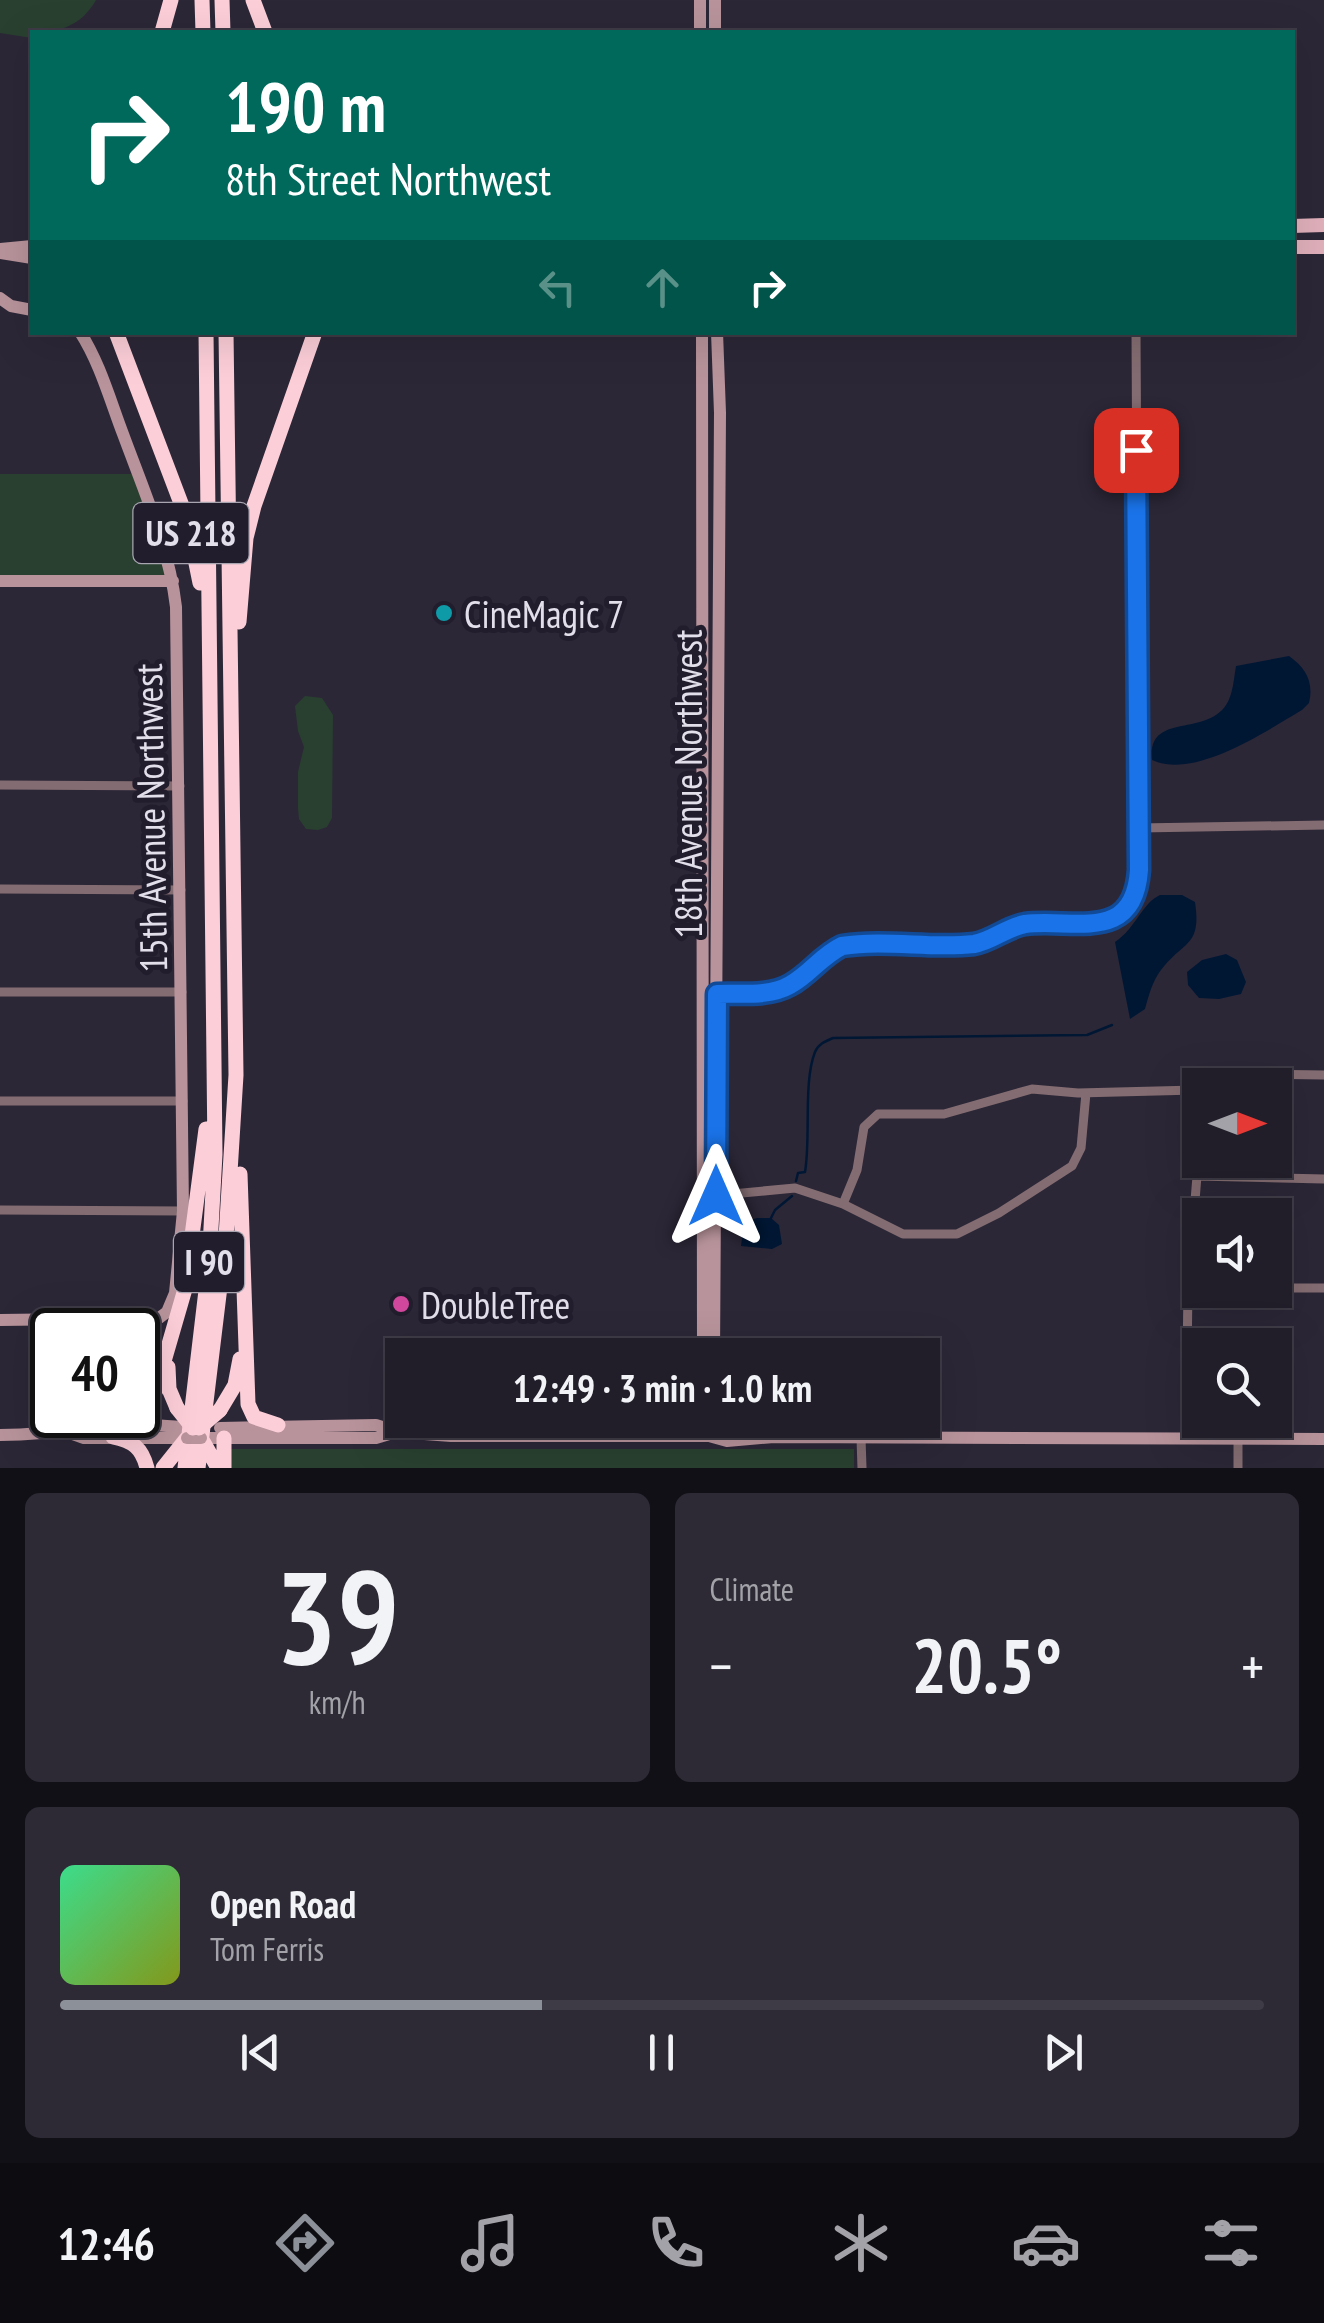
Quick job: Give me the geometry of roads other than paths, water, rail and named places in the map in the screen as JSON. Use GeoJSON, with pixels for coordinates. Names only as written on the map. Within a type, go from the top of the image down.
{"type":"FeatureCollection","features":[{"type":"Feature","properties":{"kind":"highway"},"geometry":{"type":"LineString","coordinates":[[163,30],[171,0]]}},
{"type":"Feature","properties":{"kind":"highway"},"geometry":{"type":"LineString","coordinates":[[202,0],[203,30]]}},
{"type":"Feature","properties":{"kind":"highway"},"geometry":{"type":"LineString","coordinates":[[222,0],[223,30]]}},
{"type":"Feature","properties":{"kind":"highway"},"geometry":{"type":"LineString","coordinates":[[253,0],[264,30]]}},
{"type":"Feature","properties":{"kind":"highway","name":"US 218"},"geometry":{"type":"LineString","coordinates":[[117,335],[193,538],[201,594],[210,746]]}},
{"type":"Feature","properties":{"kind":"highway","name":"I 90"},"geometry":{"type":"LineString","coordinates":[[185,1468],[211,1239],[215,1154],[206,335]]}},
{"type":"Feature","properties":{"kind":"highway","name":"I 90"},"geometry":{"type":"LineString","coordinates":[[198,1468],[226,1237],[236,1075],[226,335]]}},
{"type":"Feature","properties":{"kind":"highway","name":"US 218"},"geometry":{"type":"LineString","coordinates":[[232,746],[246,538],[258,492],[314,335]]}},
{"type":"Feature","properties":{"kind":"highway"},"geometry":{"type":"LineString","coordinates":[[160,1364],[193,1240],[213,1055]]}},
{"type":"Feature","properties":{"kind":"highway"},"geometry":{"type":"LineString","coordinates":[[236,1075],[250,1411],[262,1421],[278,1426]]}},
{"type":"Feature","properties":{"kind":"highway"},"geometry":{"type":"LineString","coordinates":[[169,1323],[168,1378],[177,1408],[193,1436],[219,1465]]}},
{"type":"Feature","properties":{"kind":"highway"},"geometry":{"type":"LineString","coordinates":[[193,1436],[220,1410],[235,1385],[244,1332]]}},
{"type":"Feature","properties":{"kind":"highway"},"geometry":{"type":"LineString","coordinates":[[118,1438],[139,1449],[147,1468]]}},
{"type":"Feature","properties":{"kind":"main road"},"geometry":{"type":"LineString","coordinates":[[1295,226],[1324,225]]}},
{"type":"Feature","properties":{"kind":"main road"},"geometry":{"type":"LineString","coordinates":[[1295,247],[1324,247]]}},
{"type":"Feature","properties":{"kind":"street"},"geometry":{"type":"LineString","coordinates":[[700,0],[700,30]]}},
{"type":"Feature","properties":{"kind":"street"},"geometry":{"type":"LineString","coordinates":[[714,30],[715,0]]}},
{"type":"Feature","properties":{"kind":"street"},"geometry":{"type":"LineString","coordinates":[[0,251],[30,246]]}},
{"type":"Feature","properties":{"kind":"street"},"geometry":{"type":"LineString","coordinates":[[0,251],[30,258]]}},
{"type":"Feature","properties":{"kind":"street"},"geometry":{"type":"LineString","coordinates":[[0,298],[12,306],[30,310]]}},
{"type":"Feature","properties":{"kind":"street","name":"15th Avenue Northwest"},"geometry":{"type":"LineString","coordinates":[[82,335],[96,363],[151,509],[173,582],[178,637],[184,1211],[169,1323]]}},
{"type":"Feature","properties":{"kind":"street","name":"18th Avenue Northwest"},"geometry":{"type":"LineString","coordinates":[[702,335],[702,994],[709,1196]]}},
{"type":"Feature","properties":{"kind":"street","name":"18th Avenue Northwest"},"geometry":{"type":"LineString","coordinates":[[704,1338],[717,994],[717,335]]}},
{"type":"Feature","properties":{"kind":"street"},"geometry":{"type":"LineString","coordinates":[[702,994],[759,993],[790,985],[828,952],[842,946],[976,944],[1024,924],[1096,924],[1127,908],[1136,892],[1139,828],[1136,335]]}},
{"type":"Feature","properties":{"kind":"street"},"geometry":{"type":"LineString","coordinates":[[0,581],[173,582]]}},
{"type":"Feature","properties":{"kind":"street"},"geometry":{"type":"LineString","coordinates":[[0,785],[180,786]]}},
{"type":"Feature","properties":{"kind":"street"},"geometry":{"type":"LineString","coordinates":[[1139,828],[1324,825]]}},
{"type":"Feature","properties":{"kind":"street"},"geometry":{"type":"LineString","coordinates":[[0,889],[180,890]]}},
{"type":"Feature","properties":{"kind":"street"},"geometry":{"type":"LineString","coordinates":[[0,992],[182,992]]}},
{"type":"Feature","properties":{"kind":"street"},"geometry":{"type":"LineString","coordinates":[[1292,1074],[1324,1075]]}},
{"type":"Feature","properties":{"kind":"street"},"geometry":{"type":"LineString","coordinates":[[843,1204],[858,1170],[864,1127],[878,1114],[944,1114],[1032,1090],[1182,1090]]}},
{"type":"Feature","properties":{"kind":"street"},"geometry":{"type":"LineString","coordinates":[[709,1196],[788,1187],[843,1204],[903,1234],[944,1236],[965,1231],[1075,1164],[1084,1132],[1086,1093]]}},
{"type":"Feature","properties":{"kind":"street"},"geometry":{"type":"LineString","coordinates":[[0,1101],[183,1101]]}},
{"type":"Feature","properties":{"kind":"street"},"geometry":{"type":"LineString","coordinates":[[1292,1177],[1324,1178]]}},
{"type":"Feature","properties":{"kind":"street"},"geometry":{"type":"LineString","coordinates":[[0,1210],[184,1211]]}},
{"type":"Feature","properties":{"kind":"street","name":"18th Avenue Northwest"},"geometry":{"type":"LineString","coordinates":[[708,1285],[713,1338]]}},
{"type":"Feature","properties":{"kind":"street"},"geometry":{"type":"LineString","coordinates":[[1292,1288],[1324,1288]]}},
{"type":"Feature","properties":{"kind":"street"},"geometry":{"type":"LineString","coordinates":[[0,1320],[169,1323]]}},
{"type":"Feature","properties":{"kind":"street"},"geometry":{"type":"LineString","coordinates":[[160,1430],[193,1436],[278,1426],[385,1428]]}},
{"type":"Feature","properties":{"kind":"street"},"geometry":{"type":"LineString","coordinates":[[0,1435],[30,1434]]}},
{"type":"Feature","properties":{"kind":"street"},"geometry":{"type":"LineString","coordinates":[[160,1436],[385,1436]]}},
{"type":"Feature","properties":{"kind":"street"},"geometry":{"type":"LineString","coordinates":[[722,1438],[766,1438]]}},
{"type":"Feature","properties":{"kind":"street"},"geometry":{"type":"LineString","coordinates":[[862,1438],[862,1468]]}},
{"type":"Feature","properties":{"kind":"street"},"geometry":{"type":"LineString","coordinates":[[940,1438],[1182,1438]]}},
{"type":"Feature","properties":{"kind":"street"},"geometry":{"type":"LineString","coordinates":[[1238,1468],[1238,1438],[1324,1439]]}},
{"type":"Feature","properties":{"kind":"water"},"geometry":{"type":"Polygon","coordinates":[[[1289,656],[1300,665],[1309,682],[1309,703],[1302,710],[1208,759],[1188,764],[1152,760],[1158,736],[1217,715],[1226,705],[1236,666],[1289,656]]]}},
{"type":"Feature","properties":{"kind":"water"},"geometry":{"type":"Polygon","coordinates":[[[1160,895],[1182,895],[1195,902],[1196,928],[1189,942],[1158,975],[1145,1009],[1130,1019],[1115,942],[1160,895]]]}},
{"type":"Feature","properties":{"kind":"water"},"geometry":{"type":"Polygon","coordinates":[[[1226,954],[1237,960],[1246,982],[1241,994],[1199,998],[1188,985],[1187,972],[1202,960],[1226,954]]]}},
{"type":"Feature","properties":{"kind":"water"},"geometry":{"type":"Polygon","coordinates":[[[771,1218],[779,1225],[782,1244],[772,1249],[741,1246],[744,1222],[771,1218]]]}},
{"type":"Feature","properties":{"kind":"waterway"},"geometry":{"type":"LineString","coordinates":[[796,1181],[798,1173],[805,1172],[811,1064],[816,1049],[828,1040],[1087,1035],[1112,1025]]}},
{"type":"Feature","properties":{"kind":"waterway"},"geometry":{"type":"LineString","coordinates":[[771,1218],[792,1196]]}},
{"type":"Feature","properties":{"kind":"place","name":"CineMagic 7"},"geometry":{"type":"Point","coordinates":[444,613]}},
{"type":"Feature","properties":{"kind":"place","name":"DoubleTree"},"geometry":{"type":"Point","coordinates":[401,1304]}}]}
